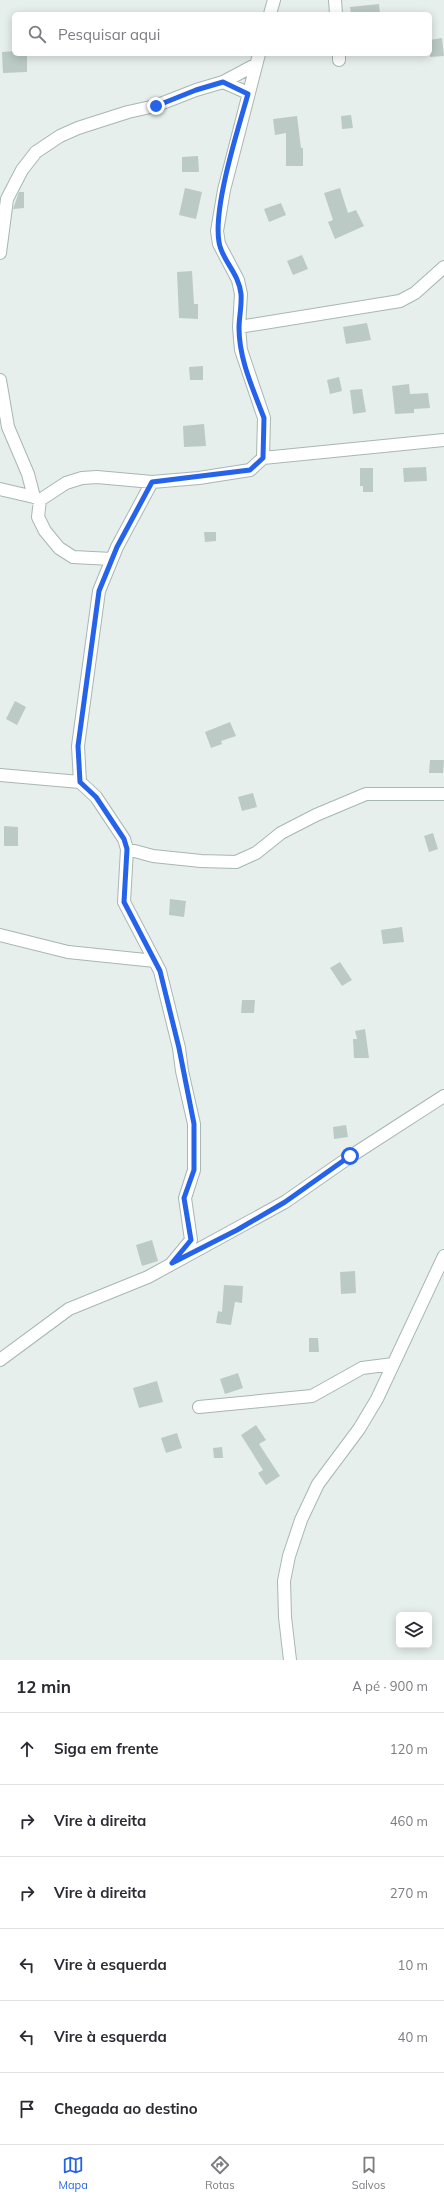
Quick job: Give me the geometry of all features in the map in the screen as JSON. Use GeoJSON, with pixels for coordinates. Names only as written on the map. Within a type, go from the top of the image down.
{"type":"FeatureCollection","features":[{"type":"Feature","properties":{"kind":"street"},"geometry":{"type":"LineString","coordinates":[[271,12],[274,0]]}},
{"type":"Feature","properties":{"kind":"street"},"geometry":{"type":"LineString","coordinates":[[336,0],[336,12]]}},
{"type":"Feature","properties":{"kind":"street"},"geometry":{"type":"LineString","coordinates":[[0,253],[8,195],[22,170],[36,152],[60,136],[78,128],[128,112],[156,106],[196,90],[223,82],[257,59]]}},
{"type":"Feature","properties":{"kind":"street"},"geometry":{"type":"LineString","coordinates":[[257,59],[224,190],[217,231],[219,244],[238,280],[241,294],[239,327],[245,369],[264,418],[263,458]]}},
{"type":"Feature","properties":{"kind":"street"},"geometry":{"type":"LineString","coordinates":[[223,82],[248,94]]}},
{"type":"Feature","properties":{"kind":"street"},"geometry":{"type":"LineString","coordinates":[[239,327],[400,301],[415,293],[444,267]]}},
{"type":"Feature","properties":{"kind":"street"},"geometry":{"type":"LineString","coordinates":[[0,380],[8,427],[37,498],[38,517],[45,532],[59,548],[73,557],[112,559]]}},
{"type":"Feature","properties":{"kind":"street"},"geometry":{"type":"LineString","coordinates":[[0,489],[37,498],[66,483],[82,478],[96,477],[152,482],[250,470],[263,458],[444,440]]}},
{"type":"Feature","properties":{"kind":"street"},"geometry":{"type":"LineString","coordinates":[[80,782],[78,746],[99,591],[112,559],[152,482]]}},
{"type":"Feature","properties":{"kind":"street"},"geometry":{"type":"LineString","coordinates":[[0,774],[80,782],[96,797],[124,839],[127,849],[124,902],[160,971],[179,1048],[194,1124],[194,1170],[184,1198],[191,1240],[172,1263]]}},
{"type":"Feature","properties":{"kind":"street"},"geometry":{"type":"LineString","coordinates":[[127,849],[160,857],[201,861],[236,862],[256,853],[281,833],[316,815],[366,794],[444,794]]}},
{"type":"Feature","properties":{"kind":"street"},"geometry":{"type":"LineString","coordinates":[[0,935],[68,952],[155,961]]}},
{"type":"Feature","properties":{"kind":"street"},"geometry":{"type":"LineString","coordinates":[[0,1360],[69,1309],[148,1277],[237,1230],[285,1202],[350,1156],[444,1096]]}},
{"type":"Feature","properties":{"kind":"street"},"geometry":{"type":"LineString","coordinates":[[290,1660],[285,1617],[284,1581],[295,1538],[318,1484],[362,1424],[377,1400],[393,1364],[439,1279],[444,1256]]}},
{"type":"Feature","properties":{"kind":"street"},"geometry":{"type":"LineString","coordinates":[[199,1407],[312,1396],[362,1368],[393,1364]]}},
{"type":"Feature","properties":{"kind":"building"},"geometry":{"type":"Polygon","coordinates":[[[379,4],[380,12],[351,12],[350,7],[379,4]]]}},
{"type":"Feature","properties":{"kind":"building"},"geometry":{"type":"Polygon","coordinates":[[[442,38],[444,56],[430,57],[432,56],[432,40],[442,38]]]}},
{"type":"Feature","properties":{"kind":"building"},"geometry":{"type":"Polygon","coordinates":[[[12,51],[12,56],[27,56],[27,72],[3,73],[2,52],[12,51]]]}},
{"type":"Feature","properties":{"kind":"building"},"geometry":{"type":"Polygon","coordinates":[[[351,115],[353,128],[342,129],[341,116],[351,115]]]}},
{"type":"Feature","properties":{"kind":"building"},"geometry":{"type":"Polygon","coordinates":[[[297,116],[301,148],[303,148],[303,166],[286,166],[286,133],[275,135],[273,119],[297,116]]]}},
{"type":"Feature","properties":{"kind":"building"},"geometry":{"type":"Polygon","coordinates":[[[198,156],[199,172],[182,172],[182,157],[198,156]]]}},
{"type":"Feature","properties":{"kind":"building"},"geometry":{"type":"Polygon","coordinates":[[[185,188],[202,192],[196,219],[179,215],[185,188]]]}},
{"type":"Feature","properties":{"kind":"building"},"geometry":{"type":"Polygon","coordinates":[[[340,188],[348,213],[356,210],[364,226],[335,239],[328,222],[333,220],[324,193],[340,188]]]}},
{"type":"Feature","properties":{"kind":"building"},"geometry":{"type":"Polygon","coordinates":[[[19,192],[24,192],[24,208],[13,209],[19,192]]]}},
{"type":"Feature","properties":{"kind":"building"},"geometry":{"type":"Polygon","coordinates":[[[281,203],[286,215],[269,222],[264,209],[281,203]]]}},
{"type":"Feature","properties":{"kind":"building"},"geometry":{"type":"Polygon","coordinates":[[[302,255],[308,269],[293,275],[287,261],[302,255]]]}},
{"type":"Feature","properties":{"kind":"building"},"geometry":{"type":"Polygon","coordinates":[[[192,271],[194,304],[198,304],[198,319],[179,318],[177,272],[192,271]]]}},
{"type":"Feature","properties":{"kind":"building"},"geometry":{"type":"Polygon","coordinates":[[[367,323],[371,340],[346,344],[343,327],[367,323]]]}},
{"type":"Feature","properties":{"kind":"building"},"geometry":{"type":"Polygon","coordinates":[[[203,366],[203,380],[190,380],[189,367],[203,366]]]}},
{"type":"Feature","properties":{"kind":"building"},"geometry":{"type":"Polygon","coordinates":[[[339,377],[342,391],[330,394],[327,380],[339,377]]]}},
{"type":"Feature","properties":{"kind":"building"},"geometry":{"type":"Polygon","coordinates":[[[409,384],[410,394],[428,393],[430,408],[414,409],[414,413],[395,414],[392,386],[409,384]]]}},
{"type":"Feature","properties":{"kind":"building"},"geometry":{"type":"Polygon","coordinates":[[[362,389],[366,412],[353,414],[350,390],[362,389]]]}},
{"type":"Feature","properties":{"kind":"building"},"geometry":{"type":"Polygon","coordinates":[[[204,424],[206,446],[184,447],[183,426],[204,424]]]}},
{"type":"Feature","properties":{"kind":"building"},"geometry":{"type":"Polygon","coordinates":[[[426,467],[427,481],[404,482],[403,468],[426,467]]]}},
{"type":"Feature","properties":{"kind":"building"},"geometry":{"type":"Polygon","coordinates":[[[360,468],[373,468],[373,492],[363,492],[363,486],[360,486],[360,468]]]}},
{"type":"Feature","properties":{"kind":"building"},"geometry":{"type":"Polygon","coordinates":[[[204,532],[216,532],[216,541],[205,542],[204,532]]]}},
{"type":"Feature","properties":{"kind":"building"},"geometry":{"type":"Polygon","coordinates":[[[15,701],[26,707],[17,725],[6,719],[15,701]]]}},
{"type":"Feature","properties":{"kind":"building"},"geometry":{"type":"Polygon","coordinates":[[[230,722],[236,736],[221,741],[222,744],[211,748],[205,732],[230,722]]]}},
{"type":"Feature","properties":{"kind":"building"},"geometry":{"type":"Polygon","coordinates":[[[430,760],[444,760],[443,773],[429,773],[430,760]]]}},
{"type":"Feature","properties":{"kind":"building"},"geometry":{"type":"Polygon","coordinates":[[[253,793],[257,807],[242,811],[238,797],[253,793]]]}},
{"type":"Feature","properties":{"kind":"building"},"geometry":{"type":"Polygon","coordinates":[[[4,826],[18,827],[18,846],[4,846],[4,826]]]}},
{"type":"Feature","properties":{"kind":"building"},"geometry":{"type":"Polygon","coordinates":[[[433,833],[438,849],[429,852],[424,836],[433,833]]]}},
{"type":"Feature","properties":{"kind":"building"},"geometry":{"type":"Polygon","coordinates":[[[170,899],[186,901],[184,917],[169,915],[170,899]]]}},
{"type":"Feature","properties":{"kind":"building"},"geometry":{"type":"Polygon","coordinates":[[[402,927],[404,942],[383,944],[381,930],[402,927]]]}},
{"type":"Feature","properties":{"kind":"building"},"geometry":{"type":"Polygon","coordinates":[[[340,962],[352,980],[342,986],[330,968],[340,962]]]}},
{"type":"Feature","properties":{"kind":"building"},"geometry":{"type":"Polygon","coordinates":[[[242,1000],[255,1000],[254,1013],[241,1013],[242,1000]]]}},
{"type":"Feature","properties":{"kind":"building"},"geometry":{"type":"Polygon","coordinates":[[[365,1029],[369,1058],[354,1058],[353,1039],[357,1039],[355,1031],[365,1029]]]}},
{"type":"Feature","properties":{"kind":"building"},"geometry":{"type":"Polygon","coordinates":[[[346,1125],[348,1137],[334,1139],[333,1127],[346,1125]]]}},
{"type":"Feature","properties":{"kind":"building"},"geometry":{"type":"Polygon","coordinates":[[[152,1240],[158,1261],[142,1266],[136,1245],[152,1240]]]}},
{"type":"Feature","properties":{"kind":"building"},"geometry":{"type":"Polygon","coordinates":[[[355,1271],[356,1293],[341,1294],[340,1272],[355,1271]]]}},
{"type":"Feature","properties":{"kind":"building"},"geometry":{"type":"Polygon","coordinates":[[[224,1285],[243,1286],[242,1303],[235,1302],[231,1325],[216,1323],[218,1311],[222,1312],[224,1285]]]}},
{"type":"Feature","properties":{"kind":"building"},"geometry":{"type":"Polygon","coordinates":[[[309,1338],[318,1338],[319,1352],[309,1352],[309,1338]]]}},
{"type":"Feature","properties":{"kind":"building"},"geometry":{"type":"Polygon","coordinates":[[[238,1373],[243,1388],[225,1394],[220,1379],[238,1373]]]}},
{"type":"Feature","properties":{"kind":"building"},"geometry":{"type":"Polygon","coordinates":[[[157,1381],[163,1402],[139,1408],[133,1388],[157,1381]]]}},
{"type":"Feature","properties":{"kind":"building"},"geometry":{"type":"Polygon","coordinates":[[[256,1425],[266,1440],[259,1444],[280,1476],[266,1485],[258,1473],[263,1470],[241,1435],[256,1425]]]}},
{"type":"Feature","properties":{"kind":"building"},"geometry":{"type":"Polygon","coordinates":[[[177,1433],[182,1448],[166,1453],[161,1438],[177,1433]]]}},
{"type":"Feature","properties":{"kind":"building"},"geometry":{"type":"Polygon","coordinates":[[[222,1447],[223,1458],[214,1458],[213,1448],[222,1447]]]}},
{"type":"Feature","properties":{"kind":"route"},"geometry":{"type":"LineString","coordinates":[[156,106],[176,97],[223,82],[248,94],[239,125],[224,190],[217,231],[219,244],[238,280],[241,294],[239,327],[241,350],[245,369],[264,418],[265,428],[263,458],[250,470],[200,478],[152,482],[117,547],[99,591],[78,746],[80,782],[96,797],[124,839],[127,849],[127,860],[124,874],[124,902],[126,910],[160,971],[179,1048],[182,1071],[194,1124],[194,1170],[184,1198],[191,1240],[172,1263],[237,1230],[285,1202],[316,1182],[350,1156]]}}]}
